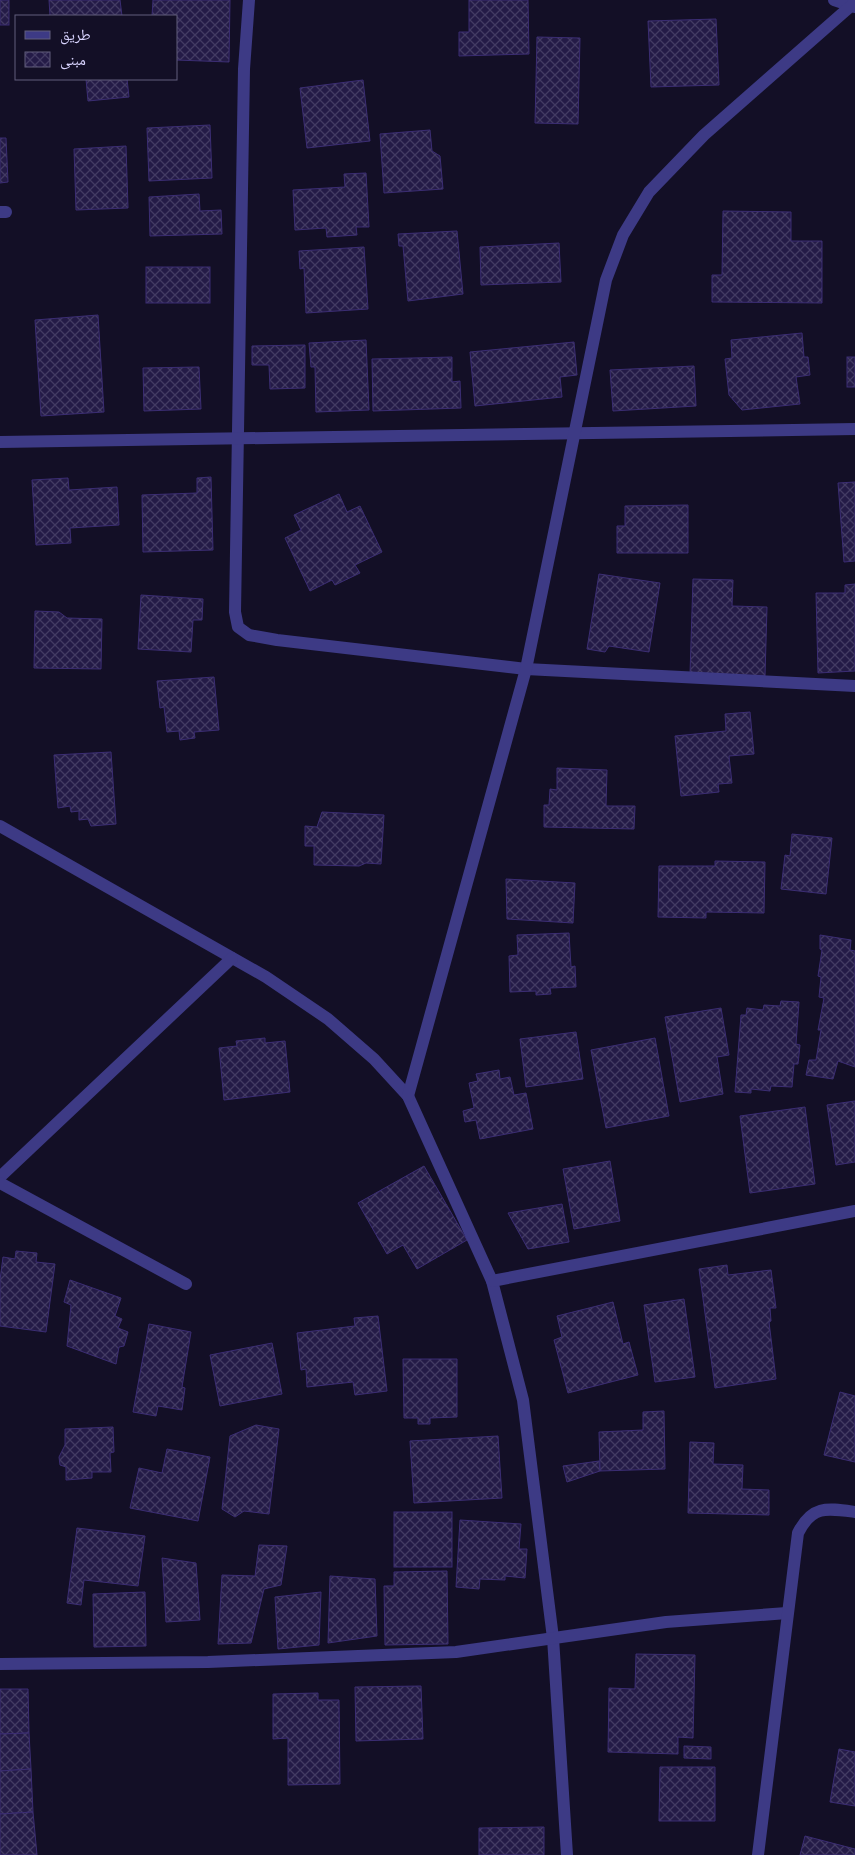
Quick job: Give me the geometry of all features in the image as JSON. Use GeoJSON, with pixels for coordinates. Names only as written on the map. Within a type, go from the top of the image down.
{"type":"FeatureCollection","features":[{"type":"Feature","properties":{"kind":"street"},"geometry":{"type":"LineString","coordinates":[[249,0],[243,79],[235,612],[238,626],[249,635],[277,640],[526,670],[855,686]]}},
{"type":"Feature","properties":{"kind":"street"},"geometry":{"type":"LineString","coordinates":[[834,0],[854,6]]}},
{"type":"Feature","properties":{"kind":"street"},"geometry":{"type":"LineString","coordinates":[[408,1096],[526,670],[606,280],[623,234],[649,192],[704,135],[854,6]]}},
{"type":"Feature","properties":{"kind":"street"},"geometry":{"type":"LineString","coordinates":[[0,442],[855,429]]}},
{"type":"Feature","properties":{"kind":"street"},"geometry":{"type":"LineString","coordinates":[[0,826],[266,977],[328,1019],[374,1059],[408,1096],[492,1281],[523,1400],[553,1638],[567,1855]]}},
{"type":"Feature","properties":{"kind":"street"},"geometry":{"type":"LineString","coordinates":[[0,1177],[232,958]]}},
{"type":"Feature","properties":{"kind":"street"},"geometry":{"type":"LineString","coordinates":[[0,1183],[186,1284]]}},
{"type":"Feature","properties":{"kind":"street"},"geometry":{"type":"LineString","coordinates":[[492,1281],[855,1211]]}},
{"type":"Feature","properties":{"kind":"street"},"geometry":{"type":"LineString","coordinates":[[758,1855],[798,1533],[804,1522],[813,1513],[824,1510],[855,1512]]}},
{"type":"Feature","properties":{"kind":"street"},"geometry":{"type":"LineString","coordinates":[[0,1664],[208,1662],[456,1652],[666,1622],[787,1614]]}},
{"type":"Feature","properties":{"kind":"building"},"geometry":{"type":"Polygon","coordinates":[[[0,0],[9,0],[9,25],[0,25],[0,0]]]}},
{"type":"Feature","properties":{"kind":"building"},"geometry":{"type":"Polygon","coordinates":[[[49,0],[120,0],[122,15],[50,15],[49,0]]]}},
{"type":"Feature","properties":{"kind":"building"},"geometry":{"type":"Polygon","coordinates":[[[153,0],[230,0],[229,62],[178,60],[178,15],[152,15],[153,0]]]}},
{"type":"Feature","properties":{"kind":"building"},"geometry":{"type":"Polygon","coordinates":[[[469,0],[528,0],[529,54],[459,56],[459,32],[469,32],[469,0]]]}},
{"type":"Feature","properties":{"kind":"building"},"geometry":{"type":"Polygon","coordinates":[[[716,19],[719,85],[651,87],[648,21],[716,19]]]}},
{"type":"Feature","properties":{"kind":"building"},"geometry":{"type":"Polygon","coordinates":[[[537,37],[580,38],[578,124],[535,123],[537,37]]]}},
{"type":"Feature","properties":{"kind":"building"},"geometry":{"type":"Polygon","coordinates":[[[86,80],[127,80],[129,97],[88,101],[86,80]]]}},
{"type":"Feature","properties":{"kind":"building"},"geometry":{"type":"Polygon","coordinates":[[[363,80],[370,141],[307,148],[300,88],[363,80]]]}},
{"type":"Feature","properties":{"kind":"building"},"geometry":{"type":"Polygon","coordinates":[[[210,125],[212,178],[149,181],[147,128],[210,125]]]}},
{"type":"Feature","properties":{"kind":"building"},"geometry":{"type":"Polygon","coordinates":[[[430,130],[432,151],[440,156],[443,189],[384,193],[380,134],[430,130]]]}},
{"type":"Feature","properties":{"kind":"building"},"geometry":{"type":"Polygon","coordinates":[[[0,138],[6,138],[8,182],[0,183],[0,138]]]}},
{"type":"Feature","properties":{"kind":"building"},"geometry":{"type":"Polygon","coordinates":[[[126,146],[128,208],[76,210],[74,149],[126,146]]]}},
{"type":"Feature","properties":{"kind":"building"},"geometry":{"type":"Polygon","coordinates":[[[366,173],[369,227],[356,227],[357,235],[327,237],[326,228],[295,230],[293,190],[345,187],[344,174],[366,173]]]}},
{"type":"Feature","properties":{"kind":"building"},"geometry":{"type":"Polygon","coordinates":[[[199,194],[200,211],[221,210],[222,234],[150,236],[149,197],[199,194]]]}},
{"type":"Feature","properties":{"kind":"building"},"geometry":{"type":"Polygon","coordinates":[[[723,211],[791,212],[791,241],[822,241],[822,303],[712,302],[712,275],[722,275],[723,211]]]}},
{"type":"Feature","properties":{"kind":"building"},"geometry":{"type":"Polygon","coordinates":[[[457,231],[463,294],[408,301],[403,246],[399,246],[398,234],[457,231]]]}},
{"type":"Feature","properties":{"kind":"building"},"geometry":{"type":"Polygon","coordinates":[[[559,243],[561,282],[481,285],[480,247],[559,243]]]}},
{"type":"Feature","properties":{"kind":"building"},"geometry":{"type":"Polygon","coordinates":[[[364,247],[368,309],[306,313],[304,268],[300,269],[299,251],[364,247]]]}},
{"type":"Feature","properties":{"kind":"building"},"geometry":{"type":"Polygon","coordinates":[[[146,267],[210,267],[210,303],[146,303],[146,267]]]}},
{"type":"Feature","properties":{"kind":"building"},"geometry":{"type":"Polygon","coordinates":[[[98,315],[104,412],[41,416],[35,320],[98,315]]]}},
{"type":"Feature","properties":{"kind":"building"},"geometry":{"type":"Polygon","coordinates":[[[802,333],[804,357],[808,357],[810,375],[796,377],[800,404],[742,410],[729,395],[725,359],[732,358],[731,340],[802,333]]]}},
{"type":"Feature","properties":{"kind":"building"},"geometry":{"type":"Polygon","coordinates":[[[366,340],[369,410],[316,412],[315,367],[311,367],[309,343],[366,340]]]}},
{"type":"Feature","properties":{"kind":"building"},"geometry":{"type":"Polygon","coordinates":[[[574,342],[577,375],[560,377],[562,397],[475,406],[470,352],[574,342]]]}},
{"type":"Feature","properties":{"kind":"building"},"geometry":{"type":"Polygon","coordinates":[[[305,345],[305,388],[270,389],[269,365],[252,365],[252,346],[305,345]]]}},
{"type":"Feature","properties":{"kind":"building"},"geometry":{"type":"Polygon","coordinates":[[[452,357],[452,382],[460,381],[461,408],[373,411],[372,359],[452,357]]]}},
{"type":"Feature","properties":{"kind":"building"},"geometry":{"type":"Polygon","coordinates":[[[847,357],[855,357],[855,387],[847,387],[847,357]]]}},
{"type":"Feature","properties":{"kind":"building"},"geometry":{"type":"Polygon","coordinates":[[[694,366],[696,406],[613,411],[610,370],[694,366]]]}},
{"type":"Feature","properties":{"kind":"building"},"geometry":{"type":"Polygon","coordinates":[[[199,367],[201,409],[144,411],[143,368],[199,367]]]}},
{"type":"Feature","properties":{"kind":"building"},"geometry":{"type":"Polygon","coordinates":[[[211,477],[213,550],[143,552],[142,495],[197,493],[197,478],[211,477]]]}},
{"type":"Feature","properties":{"kind":"building"},"geometry":{"type":"Polygon","coordinates":[[[68,478],[69,490],[117,487],[119,525],[70,528],[71,543],[36,545],[32,480],[68,478]]]}},
{"type":"Feature","properties":{"kind":"building"},"geometry":{"type":"Polygon","coordinates":[[[855,482],[855,561],[844,562],[838,483],[855,482]]]}},
{"type":"Feature","properties":{"kind":"building"},"geometry":{"type":"Polygon","coordinates":[[[339,494],[347,512],[360,506],[382,552],[355,565],[360,573],[335,585],[332,580],[310,591],[285,538],[301,530],[294,515],[339,494]]]}},
{"type":"Feature","properties":{"kind":"building"},"geometry":{"type":"Polygon","coordinates":[[[688,505],[688,553],[617,553],[617,526],[625,526],[625,506],[688,505]]]}},
{"type":"Feature","properties":{"kind":"building"},"geometry":{"type":"Polygon","coordinates":[[[599,574],[660,583],[649,652],[609,646],[605,652],[587,649],[599,574]]]}},
{"type":"Feature","properties":{"kind":"building"},"geometry":{"type":"Polygon","coordinates":[[[693,579],[733,580],[732,606],[767,607],[765,676],[690,674],[693,579]]]}},
{"type":"Feature","properties":{"kind":"building"},"geometry":{"type":"Polygon","coordinates":[[[855,584],[855,671],[818,673],[816,593],[845,593],[845,585],[855,584]]]}},
{"type":"Feature","properties":{"kind":"building"},"geometry":{"type":"Polygon","coordinates":[[[141,595],[203,599],[202,620],[193,620],[191,652],[138,649],[141,595]]]}},
{"type":"Feature","properties":{"kind":"building"},"geometry":{"type":"Polygon","coordinates":[[[35,611],[59,612],[67,618],[102,619],[101,669],[34,668],[35,611]]]}},
{"type":"Feature","properties":{"kind":"building"},"geometry":{"type":"Polygon","coordinates":[[[214,677],[219,730],[194,732],[195,738],[180,740],[179,731],[167,732],[164,707],[160,708],[157,681],[214,677]]]}},
{"type":"Feature","properties":{"kind":"building"},"geometry":{"type":"Polygon","coordinates":[[[750,712],[754,754],[729,756],[732,783],[718,784],[719,792],[681,796],[675,736],[726,731],[725,714],[750,712]]]}},
{"type":"Feature","properties":{"kind":"building"},"geometry":{"type":"Polygon","coordinates":[[[111,752],[116,824],[91,826],[88,819],[79,820],[79,811],[71,812],[70,806],[58,808],[54,755],[111,752]]]}},
{"type":"Feature","properties":{"kind":"building"},"geometry":{"type":"Polygon","coordinates":[[[557,768],[607,770],[606,806],[635,806],[634,829],[544,827],[544,805],[549,805],[550,789],[557,790],[557,768]]]}},
{"type":"Feature","properties":{"kind":"building"},"geometry":{"type":"Polygon","coordinates":[[[322,812],[384,815],[381,864],[366,863],[359,866],[314,865],[314,846],[305,846],[305,826],[317,827],[322,812]]]}},
{"type":"Feature","properties":{"kind":"building"},"geometry":{"type":"Polygon","coordinates":[[[792,834],[832,838],[826,894],[781,889],[785,855],[790,856],[792,834]]]}},
{"type":"Feature","properties":{"kind":"building"},"geometry":{"type":"Polygon","coordinates":[[[715,861],[765,862],[764,913],[706,912],[706,918],[658,917],[659,866],[715,866],[715,861]]]}},
{"type":"Feature","properties":{"kind":"building"},"geometry":{"type":"Polygon","coordinates":[[[506,879],[575,883],[573,923],[507,919],[506,879]]]}},
{"type":"Feature","properties":{"kind":"building"},"geometry":{"type":"Polygon","coordinates":[[[569,933],[571,967],[575,966],[576,987],[550,988],[551,994],[536,995],[536,991],[510,992],[509,956],[518,955],[517,935],[569,933]]]}},
{"type":"Feature","properties":{"kind":"building"},"geometry":{"type":"Polygon","coordinates":[[[820,935],[851,940],[850,950],[855,951],[855,1067],[838,1061],[833,1079],[806,1075],[809,1060],[816,1060],[821,1030],[818,1030],[824,998],[819,997],[821,977],[818,976],[822,950],[820,949],[820,935]]]}},
{"type":"Feature","properties":{"kind":"building"},"geometry":{"type":"Polygon","coordinates":[[[781,1001],[799,1002],[796,1044],[800,1045],[798,1064],[794,1064],[792,1087],[771,1086],[770,1091],[751,1089],[751,1093],[735,1092],[741,1015],[746,1015],[747,1008],[763,1010],[764,1005],[780,1006],[781,1001]]]}},
{"type":"Feature","properties":{"kind":"building"},"geometry":{"type":"Polygon","coordinates":[[[721,1008],[729,1055],[717,1057],[723,1094],[680,1102],[665,1017],[721,1008]]]}},
{"type":"Feature","properties":{"kind":"building"},"geometry":{"type":"Polygon","coordinates":[[[576,1032],[583,1079],[526,1087],[520,1039],[576,1032]]]}},
{"type":"Feature","properties":{"kind":"building"},"geometry":{"type":"Polygon","coordinates":[[[265,1038],[265,1043],[285,1041],[290,1092],[224,1100],[219,1048],[237,1046],[236,1041],[265,1038]]]}},
{"type":"Feature","properties":{"kind":"building"},"geometry":{"type":"Polygon","coordinates":[[[655,1038],[669,1116],[606,1128],[591,1050],[655,1038]]]}},
{"type":"Feature","properties":{"kind":"building"},"geometry":{"type":"Polygon","coordinates":[[[499,1070],[500,1079],[510,1077],[514,1095],[526,1093],[533,1129],[480,1139],[476,1120],[465,1122],[463,1111],[474,1108],[469,1083],[478,1081],[476,1074],[499,1070]]]}},
{"type":"Feature","properties":{"kind":"building"},"geometry":{"type":"Polygon","coordinates":[[[855,1101],[855,1162],[836,1165],[827,1105],[855,1101]]]}},
{"type":"Feature","properties":{"kind":"building"},"geometry":{"type":"Polygon","coordinates":[[[805,1107],[815,1184],[750,1193],[740,1116],[805,1107]]]}},
{"type":"Feature","properties":{"kind":"building"},"geometry":{"type":"Polygon","coordinates":[[[610,1161],[620,1221],[574,1229],[563,1169],[610,1161]]]}},
{"type":"Feature","properties":{"kind":"building"},"geometry":{"type":"Polygon","coordinates":[[[424,1166],[467,1240],[417,1269],[403,1245],[387,1254],[358,1203],[424,1166]]]}},
{"type":"Feature","properties":{"kind":"building"},"geometry":{"type":"Polygon","coordinates":[[[562,1204],[569,1242],[528,1249],[508,1213],[562,1204]]]}},
{"type":"Feature","properties":{"kind":"building"},"geometry":{"type":"Polygon","coordinates":[[[16,1251],[37,1253],[36,1262],[55,1264],[46,1332],[0,1326],[0,1280],[3,1257],[15,1259],[16,1251]]]}},
{"type":"Feature","properties":{"kind":"building"},"geometry":{"type":"Polygon","coordinates":[[[727,1265],[728,1275],[771,1270],[776,1308],[770,1308],[771,1321],[769,1322],[776,1379],[715,1388],[699,1269],[727,1265]]]}},
{"type":"Feature","properties":{"kind":"building"},"geometry":{"type":"Polygon","coordinates":[[[70,1280],[121,1298],[115,1316],[122,1319],[118,1328],[128,1332],[124,1346],[119,1347],[116,1364],[67,1346],[71,1305],[64,1302],[70,1280]]]}},
{"type":"Feature","properties":{"kind":"building"},"geometry":{"type":"Polygon","coordinates":[[[684,1299],[695,1377],[655,1382],[644,1305],[684,1299]]]}},
{"type":"Feature","properties":{"kind":"building"},"geometry":{"type":"Polygon","coordinates":[[[613,1302],[623,1344],[629,1342],[638,1375],[568,1393],[554,1340],[562,1337],[557,1316],[613,1302]]]}},
{"type":"Feature","properties":{"kind":"building"},"geometry":{"type":"Polygon","coordinates":[[[378,1316],[387,1391],[355,1395],[353,1382],[307,1387],[306,1369],[301,1370],[297,1333],[355,1326],[354,1318],[378,1316]]]}},
{"type":"Feature","properties":{"kind":"building"},"geometry":{"type":"Polygon","coordinates":[[[149,1324],[191,1332],[182,1387],[185,1388],[182,1410],[158,1406],[156,1416],[133,1412],[149,1324]]]}},
{"type":"Feature","properties":{"kind":"building"},"geometry":{"type":"Polygon","coordinates":[[[272,1343],[282,1394],[220,1406],[210,1355],[272,1343]]]}},
{"type":"Feature","properties":{"kind":"building"},"geometry":{"type":"Polygon","coordinates":[[[403,1359],[457,1359],[457,1417],[430,1418],[430,1424],[418,1424],[418,1418],[404,1418],[403,1359]]]}},
{"type":"Feature","properties":{"kind":"building"},"geometry":{"type":"Polygon","coordinates":[[[840,1392],[855,1396],[855,1462],[824,1455],[840,1392]]]}},
{"type":"Feature","properties":{"kind":"building"},"geometry":{"type":"Polygon","coordinates":[[[664,1411],[665,1469],[600,1471],[599,1432],[643,1430],[643,1412],[664,1411]]]}},
{"type":"Feature","properties":{"kind":"building"},"geometry":{"type":"Polygon","coordinates":[[[256,1425],[279,1429],[269,1514],[244,1511],[235,1517],[222,1509],[230,1436],[256,1425]]]}},
{"type":"Feature","properties":{"kind":"building"},"geometry":{"type":"Polygon","coordinates":[[[113,1427],[114,1452],[110,1453],[111,1472],[92,1472],[92,1478],[66,1480],[66,1467],[60,1465],[59,1457],[65,1445],[65,1429],[113,1427]]]}},
{"type":"Feature","properties":{"kind":"building"},"geometry":{"type":"Polygon","coordinates":[[[498,1436],[502,1498],[414,1503],[410,1441],[498,1436]]]}},
{"type":"Feature","properties":{"kind":"building"},"geometry":{"type":"Polygon","coordinates":[[[690,1442],[714,1443],[713,1464],[743,1465],[742,1489],[769,1490],[769,1515],[688,1513],[690,1442]]]}},
{"type":"Feature","properties":{"kind":"building"},"geometry":{"type":"Polygon","coordinates":[[[167,1449],[210,1457],[198,1521],[130,1508],[139,1468],[162,1473],[167,1449]]]}},
{"type":"Feature","properties":{"kind":"building"},"geometry":{"type":"Polygon","coordinates":[[[599,1461],[600,1471],[567,1482],[563,1466],[599,1461]]]}},
{"type":"Feature","properties":{"kind":"building"},"geometry":{"type":"Polygon","coordinates":[[[394,1512],[452,1512],[452,1567],[394,1567],[394,1512]]]}},
{"type":"Feature","properties":{"kind":"building"},"geometry":{"type":"Polygon","coordinates":[[[460,1520],[521,1524],[519,1549],[527,1549],[525,1578],[505,1576],[505,1580],[480,1579],[479,1589],[456,1587],[460,1520]]]}},
{"type":"Feature","properties":{"kind":"building"},"geometry":{"type":"Polygon","coordinates":[[[77,1528],[145,1536],[138,1586],[84,1580],[81,1605],[67,1603],[77,1528]]]}},
{"type":"Feature","properties":{"kind":"building"},"geometry":{"type":"Polygon","coordinates":[[[259,1545],[287,1546],[281,1585],[264,1589],[251,1643],[218,1644],[222,1575],[255,1576],[259,1545]]]}},
{"type":"Feature","properties":{"kind":"building"},"geometry":{"type":"Polygon","coordinates":[[[162,1558],[196,1563],[200,1620],[166,1622],[162,1558]]]}},
{"type":"Feature","properties":{"kind":"building"},"geometry":{"type":"Polygon","coordinates":[[[447,1571],[448,1644],[385,1645],[384,1586],[394,1586],[394,1572],[447,1571]]]}},
{"type":"Feature","properties":{"kind":"building"},"geometry":{"type":"Polygon","coordinates":[[[330,1576],[375,1579],[377,1636],[328,1643],[330,1576]]]}},
{"type":"Feature","properties":{"kind":"building"},"geometry":{"type":"Polygon","coordinates":[[[145,1592],[146,1646],[94,1647],[93,1594],[145,1592]]]}},
{"type":"Feature","properties":{"kind":"building"},"geometry":{"type":"Polygon","coordinates":[[[321,1592],[319,1645],[278,1649],[275,1597],[321,1592]]]}},
{"type":"Feature","properties":{"kind":"building"},"geometry":{"type":"Polygon","coordinates":[[[636,1654],[695,1655],[693,1738],[678,1737],[678,1754],[608,1752],[609,1688],[635,1689],[636,1654]]]}},
{"type":"Feature","properties":{"kind":"building"},"geometry":{"type":"Polygon","coordinates":[[[421,1686],[423,1739],[356,1741],[355,1687],[421,1686]]]}},
{"type":"Feature","properties":{"kind":"building"},"geometry":{"type":"Polygon","coordinates":[[[0,1689],[28,1689],[29,1733],[0,1734],[0,1689]]]}},
{"type":"Feature","properties":{"kind":"building"},"geometry":{"type":"Polygon","coordinates":[[[318,1693],[318,1700],[339,1700],[340,1784],[288,1785],[288,1738],[273,1739],[273,1694],[318,1693]]]}},
{"type":"Feature","properties":{"kind":"building"},"geometry":{"type":"Polygon","coordinates":[[[29,1733],[31,1769],[0,1771],[0,1734],[29,1733]]]}},
{"type":"Feature","properties":{"kind":"building"},"geometry":{"type":"Polygon","coordinates":[[[684,1746],[711,1747],[711,1759],[684,1758],[684,1746]]]}},
{"type":"Feature","properties":{"kind":"building"},"geometry":{"type":"Polygon","coordinates":[[[839,1749],[855,1752],[855,1806],[830,1802],[839,1749]]]}},
{"type":"Feature","properties":{"kind":"building"},"geometry":{"type":"Polygon","coordinates":[[[660,1767],[715,1767],[715,1821],[659,1821],[660,1767]]]}},
{"type":"Feature","properties":{"kind":"building"},"geometry":{"type":"Polygon","coordinates":[[[31,1769],[33,1812],[0,1814],[0,1771],[31,1769]]]}},
{"type":"Feature","properties":{"kind":"building"},"geometry":{"type":"Polygon","coordinates":[[[33,1812],[37,1855],[0,1855],[0,1814],[33,1812]]]}},
{"type":"Feature","properties":{"kind":"building"},"geometry":{"type":"Polygon","coordinates":[[[544,1827],[544,1855],[479,1855],[479,1828],[544,1827]]]}},
{"type":"Feature","properties":{"kind":"building"},"geometry":{"type":"Polygon","coordinates":[[[805,1836],[855,1849],[855,1855],[800,1855],[805,1836]]]}}]}
